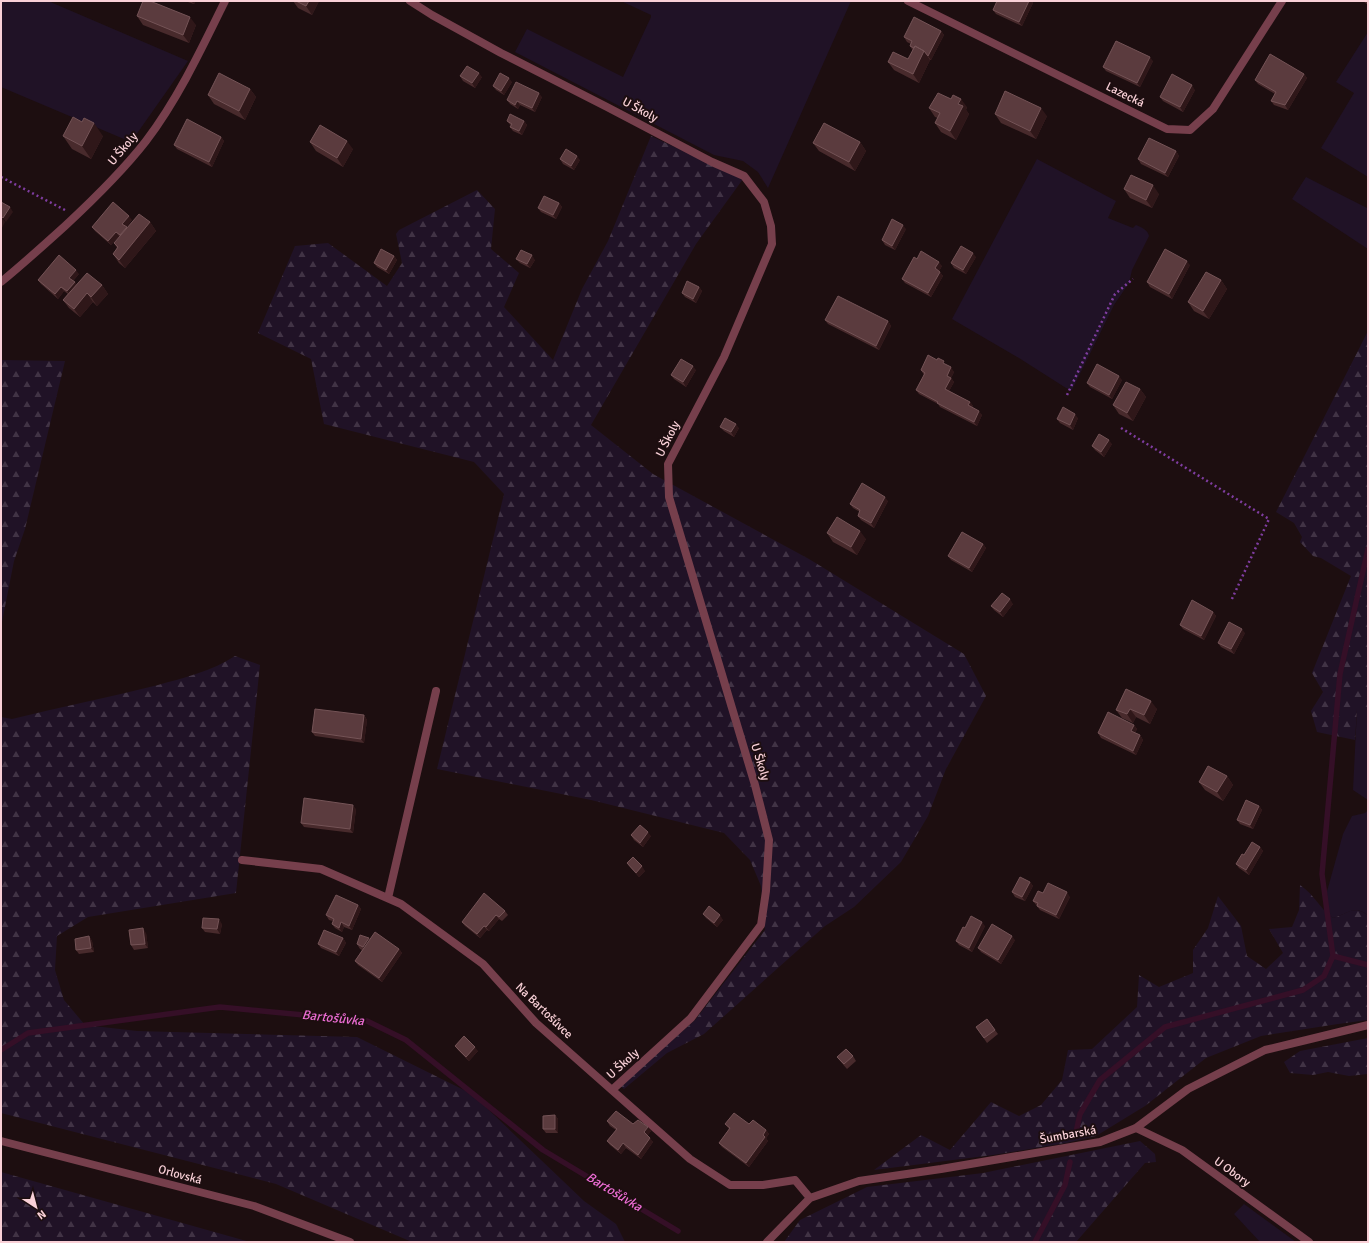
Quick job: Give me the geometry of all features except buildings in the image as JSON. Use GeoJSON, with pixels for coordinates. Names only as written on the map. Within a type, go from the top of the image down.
{"type":"FeatureCollection","features":[{"type":"Feature","properties":{"kind":"street","name":"U Školy"},"geometry":{"type":"LineString","coordinates":[[1,282],[25,262],[112,182],[147,140],[194,64],[225,1]]}},
{"type":"Feature","properties":{"kind":"street","name":"U Školy"},"geometry":{"type":"LineString","coordinates":[[405,1],[411,1],[432,15],[501,53],[608,106],[712,162],[744,176],[764,202],[771,226],[772,244],[724,357],[668,464],[669,497],[755,785],[769,840],[766,891],[761,925],[691,1018],[612,1090]]}},
{"type":"Feature","properties":{"kind":"street","name":"Lazecká"},"geometry":{"type":"LineString","coordinates":[[908,1],[1167,129],[1190,130],[1213,109],[1282,1]]}},
{"type":"Feature","properties":{"kind":"street"},"geometry":{"type":"LineString","coordinates":[[388,898],[436,690]]}},
{"type":"Feature","properties":{"kind":"street","name":"Na Bartošůvce"},"geometry":{"type":"LineString","coordinates":[[242,860],[321,869],[401,904],[483,964],[536,1023],[690,1159],[730,1185],[763,1185],[796,1180],[810,1198]]}},
{"type":"Feature","properties":{"kind":"street","name":"Šumbarská"},"geometry":{"type":"LineString","coordinates":[[767,1242],[810,1198],[860,1181],[949,1168],[1100,1142],[1136,1128],[1188,1089],[1265,1050],[1368,1025]]}},
{"type":"Feature","properties":{"kind":"street","name":"U Obory"},"geometry":{"type":"LineString","coordinates":[[1136,1128],[1182,1150],[1309,1242]]}},
{"type":"Feature","properties":{"kind":"street","name":"Orlovská"},"geometry":{"type":"LineString","coordinates":[[1,1141],[254,1206],[350,1242]]}},
{"type":"Feature","properties":{"kind":"path"},"geometry":{"type":"LineString","coordinates":[[1,177],[76,216]]}},
{"type":"Feature","properties":{"kind":"path"},"geometry":{"type":"LineString","coordinates":[[1067,395],[1115,294],[1133,279]]}},
{"type":"Feature","properties":{"kind":"path"},"geometry":{"type":"LineString","coordinates":[[1121,428],[1268,519],[1231,601]]}},
{"type":"Feature","properties":{"kind":"green space"},"geometry":{"type":"Polygon","coordinates":[[[1,1],[48,1],[188,61],[131,142],[1,87],[1,1]]]}},
{"type":"Feature","properties":{"kind":"green space"},"geometry":{"type":"Polygon","coordinates":[[[621,1],[851,1],[768,188],[758,172],[743,161],[714,155],[515,52],[527,29],[623,77],[651,15],[621,1]]]}},
{"type":"Feature","properties":{"kind":"green space"},"geometry":{"type":"Polygon","coordinates":[[[1368,32],[1368,177],[1321,148],[1354,93],[1336,82],[1368,32]]]}},
{"type":"Feature","properties":{"kind":"green space"},"geometry":{"type":"Polygon","coordinates":[[[651,136],[743,179],[696,244],[591,425],[653,474],[809,559],[964,654],[986,696],[946,769],[928,816],[901,862],[854,907],[825,926],[704,1034],[667,1053],[624,1089],[620,1086],[695,1020],[765,930],[761,886],[750,860],[724,833],[591,800],[437,769],[504,494],[474,462],[324,424],[311,359],[258,333],[295,246],[328,243],[387,286],[402,263],[396,234],[399,230],[477,190],[495,209],[491,249],[519,273],[504,307],[553,360],[582,289],[608,241],[651,136]]]}},
{"type":"Feature","properties":{"kind":"green space"},"geometry":{"type":"Polygon","coordinates":[[[1037,159],[1116,201],[1108,218],[1133,228],[1136,225],[1146,230],[1149,236],[1132,270],[1129,283],[1114,305],[1072,390],[1066,388],[1019,358],[952,319],[1037,159]]]}},
{"type":"Feature","properties":{"kind":"green space"},"geometry":{"type":"Polygon","coordinates":[[[1306,177],[1368,208],[1368,249],[1292,199],[1306,177]]]}},
{"type":"Feature","properties":{"kind":"green space"},"geometry":{"type":"Polygon","coordinates":[[[1368,331],[1368,709],[1357,709],[1355,740],[1317,732],[1311,711],[1323,692],[1312,673],[1351,576],[1321,558],[1313,556],[1300,542],[1302,537],[1294,523],[1276,512],[1368,331]]]}},
{"type":"Feature","properties":{"kind":"green space"},"geometry":{"type":"Polygon","coordinates":[[[1,360],[65,361],[25,529],[14,561],[1,627],[1,360]]]}},
{"type":"Feature","properties":{"kind":"green space"},"geometry":{"type":"Polygon","coordinates":[[[235,656],[260,665],[236,893],[88,917],[57,936],[55,970],[64,1000],[85,1025],[137,1031],[357,1037],[472,1094],[584,1201],[616,1224],[625,1242],[412,1242],[276,1184],[1,1113],[1,717],[12,719],[158,685],[207,670],[235,656]]]}},
{"type":"Feature","properties":{"kind":"green space"},"geometry":{"type":"Polygon","coordinates":[[[1357,709],[1368,709],[1368,800],[1353,790],[1357,709]]]}},
{"type":"Feature","properties":{"kind":"green space"},"geometry":{"type":"Polygon","coordinates":[[[1368,810],[1368,916],[1364,912],[1355,910],[1333,918],[1326,913],[1324,902],[1343,834],[1352,816],[1365,813],[1368,810]]]}},
{"type":"Feature","properties":{"kind":"green space"},"geometry":{"type":"Polygon","coordinates":[[[1300,885],[1310,893],[1324,910],[1333,918],[1355,910],[1363,912],[1368,916],[1368,1020],[1261,1036],[1206,1058],[1145,1106],[1096,1136],[1066,1143],[993,1155],[874,1170],[921,1135],[950,1150],[991,1102],[1019,1116],[1041,1105],[1062,1080],[1068,1050],[1092,1049],[1137,1007],[1139,975],[1159,987],[1193,973],[1193,950],[1208,928],[1218,896],[1241,926],[1247,956],[1266,969],[1283,953],[1269,929],[1292,927],[1299,910],[1300,885]]]}},
{"type":"Feature","properties":{"kind":"green space"},"geometry":{"type":"Polygon","coordinates":[[[1368,1038],[1368,1074],[1349,1076],[1328,1072],[1313,1075],[1290,1073],[1284,1062],[1300,1051],[1368,1038]]]}},
{"type":"Feature","properties":{"kind":"green space"},"geometry":{"type":"Polygon","coordinates":[[[1140,1141],[1155,1154],[1156,1162],[1145,1163],[1076,1242],[784,1242],[800,1220],[867,1187],[983,1173],[1140,1141]]]}},
{"type":"Feature","properties":{"kind":"green space"},"geometry":{"type":"Polygon","coordinates":[[[1,1172],[250,1242],[1,1242],[1,1172]]]}},
{"type":"Feature","properties":{"kind":"green space"},"geometry":{"type":"Polygon","coordinates":[[[1244,1204],[1296,1242],[1260,1242],[1234,1214],[1244,1204]]]}},
{"type":"Feature","properties":{"kind":"waterway"},"geometry":{"type":"LineString","coordinates":[[1333,956],[1322,874],[1340,674],[1368,549]]}},
{"type":"Feature","properties":{"kind":"waterway"},"geometry":{"type":"LineString","coordinates":[[1076,1132],[1080,1114],[1100,1080],[1165,1027],[1303,990],[1324,976],[1333,956],[1368,965]]}},
{"type":"Feature","properties":{"kind":"waterway","name":"Bartošůvka"},"geometry":{"type":"LineString","coordinates":[[1,1050],[28,1033],[220,1007],[367,1021],[406,1040],[543,1150],[678,1231]]}},
{"type":"Feature","properties":{"kind":"waterway"},"geometry":{"type":"LineString","coordinates":[[1035,1242],[1065,1185],[1070,1162]]}}]}
